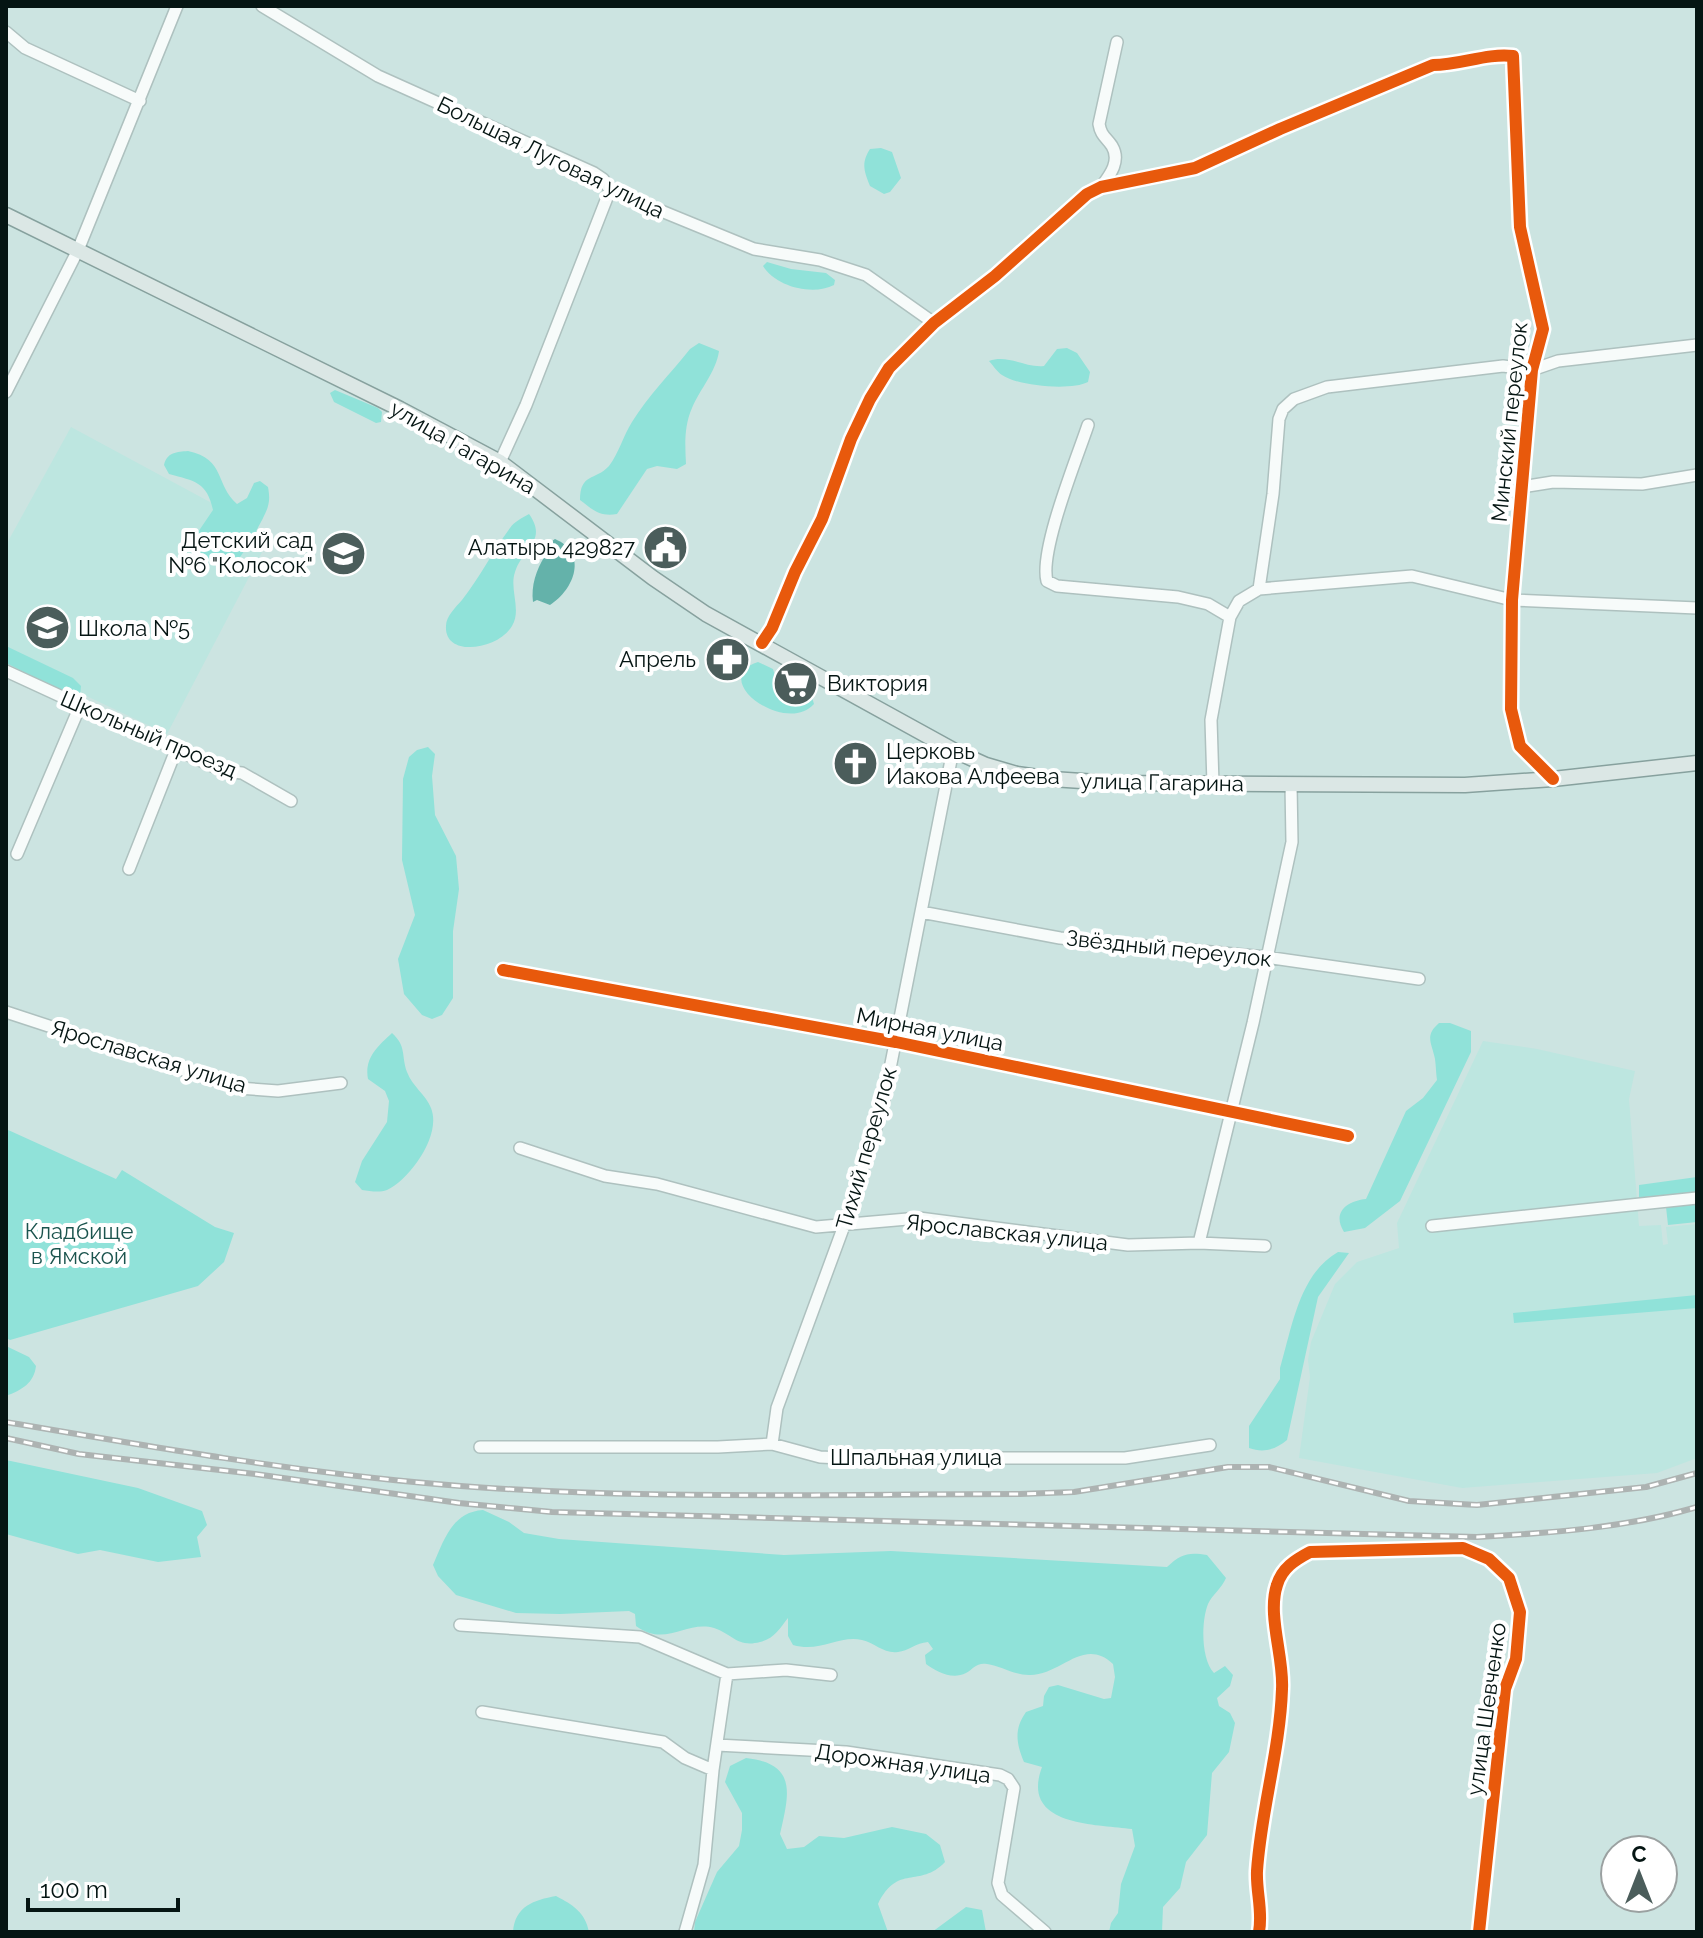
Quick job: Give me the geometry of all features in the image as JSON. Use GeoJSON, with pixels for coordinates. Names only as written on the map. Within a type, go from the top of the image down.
{"type":"FeatureCollection","features":[{"type":"Feature","properties":{"kind":"main road","name":"улица Гагарина"},"geometry":{"type":"LineString","coordinates":[[6,215],[400,409],[500,462],[680,596],[754,642],[762,643],[787,660],[986,765],[1017,774],[1112,783],[1465,785],[1697,763]]}},
{"type":"Feature","properties":{"kind":"street"},"geometry":{"type":"LineString","coordinates":[[6,392],[10,373],[78,250],[177,6]]}},
{"type":"Feature","properties":{"kind":"street","name":"Большая Луговая улица"},"geometry":{"type":"LineString","coordinates":[[262,6],[378,76],[594,173],[603,179],[610,190],[754,249],[820,260],[866,275],[934,323]]}},
{"type":"Feature","properties":{"kind":"street"},"geometry":{"type":"LineString","coordinates":[[6,32],[25,48],[140,101]]}},
{"type":"Feature","properties":{"kind":"street"},"geometry":{"type":"LineString","coordinates":[[762,643],[772,628],[795,572],[822,519],[851,439],[889,368],[934,323],[995,276],[1070,206],[1101,187],[1114,167],[1116,155],[1111,144],[1101,135],[1099,124],[1117,42]]}},
{"type":"Feature","properties":{"kind":"street","name":"Минский переулок"},"geometry":{"type":"LineString","coordinates":[[1101,187],[1195,168],[1433,65],[1452,65],[1498,54],[1513,56],[1520,227],[1543,329],[1532,370],[1512,600],[1511,709],[1513,728],[1520,746],[1553,779]]}},
{"type":"Feature","properties":{"kind":"street"},"geometry":{"type":"LineString","coordinates":[[500,462],[526,405],[610,190]]}},
{"type":"Feature","properties":{"kind":"street"},"geometry":{"type":"LineString","coordinates":[[1259,589],[1273,494],[1279,419],[1283,409],[1294,399],[1327,387],[1503,366],[1532,370],[1558,361],[1697,345]]}},
{"type":"Feature","properties":{"kind":"street"},"geometry":{"type":"LineString","coordinates":[[1088,425],[1058,516],[1044,570],[1047,581],[1057,586],[1178,597],[1208,604],[1230,617]]}},
{"type":"Feature","properties":{"kind":"street"},"geometry":{"type":"LineString","coordinates":[[1522,487],[1553,482],[1642,484],[1697,475]]}},
{"type":"Feature","properties":{"kind":"street"},"geometry":{"type":"LineString","coordinates":[[1213,784],[1211,720],[1230,617],[1239,601],[1259,589],[1412,576],[1512,600],[1697,608]]}},
{"type":"Feature","properties":{"kind":"street","name":"Школьный проезд"},"geometry":{"type":"LineString","coordinates":[[6,671],[223,771],[242,773],[291,801]]}},
{"type":"Feature","properties":{"kind":"street"},"geometry":{"type":"LineString","coordinates":[[17,854],[80,706]]}},
{"type":"Feature","properties":{"kind":"street"},"geometry":{"type":"LineString","coordinates":[[129,869],[176,750]]}},
{"type":"Feature","properties":{"kind":"street","name":"Тихий переулок"},"geometry":{"type":"LineString","coordinates":[[772,1444],[777,1408],[845,1223],[882,1109],[953,750]]}},
{"type":"Feature","properties":{"kind":"street"},"geometry":{"type":"LineString","coordinates":[[1199,1243],[1292,842],[1291,785]]}},
{"type":"Feature","properties":{"kind":"street","name":"Звёздный переулок"},"geometry":{"type":"LineString","coordinates":[[921,912],[1060,938],[1266,957],[1419,979]]}},
{"type":"Feature","properties":{"kind":"street","name":"Мирная улица"},"geometry":{"type":"LineString","coordinates":[[503,970],[896,1042],[1348,1136]]}},
{"type":"Feature","properties":{"kind":"street","name":"Ярославская улица"},"geometry":{"type":"LineString","coordinates":[[6,1012],[238,1088],[278,1091],[341,1083]]}},
{"type":"Feature","properties":{"kind":"street","name":"Ярославская улица"},"geometry":{"type":"LineString","coordinates":[[520,1148],[605,1176],[657,1184],[816,1227],[919,1218],[1128,1245],[1199,1243],[1265,1246]]}},
{"type":"Feature","properties":{"kind":"street"},"geometry":{"type":"LineString","coordinates":[[1432,1226],[1697,1198]]}},
{"type":"Feature","properties":{"kind":"street","name":"Шпальная улица"},"geometry":{"type":"LineString","coordinates":[[480,1447],[718,1447],[772,1444],[820,1457],[840,1458],[1125,1458],[1210,1445]]}},
{"type":"Feature","properties":{"kind":"street","name":"улица Шевченко"},"geometry":{"type":"LineString","coordinates":[[1259,1932],[1261,1920],[1257,1873],[1282,1690],[1282,1658],[1274,1610],[1277,1585],[1291,1562],[1310,1552],[1463,1548],[1489,1559],[1509,1578],[1520,1612],[1516,1659],[1505,1689],[1479,1932]]}},
{"type":"Feature","properties":{"kind":"street"},"geometry":{"type":"LineString","coordinates":[[460,1625],[621,1633],[640,1637],[727,1674],[786,1670],[831,1675]]}},
{"type":"Feature","properties":{"kind":"street"},"geometry":{"type":"LineString","coordinates":[[685,1932],[704,1865],[713,1770],[727,1674]]}},
{"type":"Feature","properties":{"kind":"street"},"geometry":{"type":"LineString","coordinates":[[482,1712],[663,1742],[685,1758],[713,1770]]}},
{"type":"Feature","properties":{"kind":"street","name":"Дорожная улица"},"geometry":{"type":"LineString","coordinates":[[717,1745],[846,1752],[1000,1775],[1008,1779],[1014,1788],[998,1883],[1002,1895],[1045,1932]]}},
{"type":"Feature","properties":{"kind":"shaded area"},"geometry":{"type":"Polygon","coordinates":[[[71,427],[271,535],[167,734],[6,658],[6,545],[71,427]]]}},
{"type":"Feature","properties":{"kind":"shaded area"},"geometry":{"type":"Polygon","coordinates":[[[555,539],[572,553],[575,562],[571,581],[550,605],[537,600],[533,602],[537,572],[555,539]]]}},
{"type":"Feature","properties":{"kind":"shaded area"},"geometry":{"type":"Polygon","coordinates":[[[1483,1041],[1537,1049],[1635,1071],[1629,1099],[1639,1226],[1661,1225],[1663,1245],[1668,1244],[1666,1227],[1697,1224],[1697,1458],[1657,1473],[1462,1488],[1299,1458],[1310,1377],[1308,1360],[1311,1342],[1335,1284],[1357,1262],[1399,1248],[1397,1223],[1483,1041]]]}},
{"type":"Feature","properties":{"kind":"green space"},"geometry":{"type":"Polygon","coordinates":[[[881,148],[892,152],[901,178],[890,192],[884,194],[870,186],[864,167],[870,149],[881,148]]]}},
{"type":"Feature","properties":{"kind":"green space"},"geometry":{"type":"Polygon","coordinates":[[[767,262],[791,269],[826,273],[835,280],[834,285],[816,290],[796,288],[769,273],[763,266],[767,262]]]}},
{"type":"Feature","properties":{"kind":"green space"},"geometry":{"type":"Polygon","coordinates":[[[699,343],[719,351],[715,366],[689,415],[686,464],[677,469],[657,466],[647,469],[617,514],[601,514],[593,510],[580,500],[585,481],[609,466],[645,403],[690,349],[699,343]]]}},
{"type":"Feature","properties":{"kind":"green space"},"geometry":{"type":"Polygon","coordinates":[[[1067,348],[1077,353],[1090,372],[1088,382],[1057,387],[1019,382],[1002,375],[989,361],[1003,359],[1044,366],[1057,349],[1067,348]]]}},
{"type":"Feature","properties":{"kind":"green space"},"geometry":{"type":"Polygon","coordinates":[[[335,390],[378,408],[382,412],[381,422],[376,423],[334,402],[330,393],[335,390]]]}},
{"type":"Feature","properties":{"kind":"green space"},"geometry":{"type":"Polygon","coordinates":[[[188,451],[209,460],[237,504],[247,498],[254,483],[260,481],[268,487],[266,511],[232,567],[210,561],[195,546],[196,535],[213,510],[203,488],[193,481],[169,474],[164,465],[170,455],[188,451]]]}},
{"type":"Feature","properties":{"kind":"green space"},"geometry":{"type":"Polygon","coordinates":[[[529,514],[536,531],[535,538],[515,572],[516,613],[512,626],[496,641],[484,645],[473,647],[454,643],[448,636],[446,626],[449,615],[469,591],[512,526],[529,514]]]}},
{"type":"Feature","properties":{"kind":"green space"},"geometry":{"type":"Polygon","coordinates":[[[6,646],[73,678],[81,686],[80,696],[70,696],[6,663],[6,646]]]}},
{"type":"Feature","properties":{"kind":"green space"},"geometry":{"type":"Polygon","coordinates":[[[758,662],[773,669],[786,691],[797,696],[811,694],[814,704],[801,712],[786,713],[756,701],[741,680],[745,670],[758,662]]]}},
{"type":"Feature","properties":{"kind":"green space"},"geometry":{"type":"Polygon","coordinates":[[[428,747],[435,754],[432,776],[435,815],[456,856],[459,889],[453,931],[453,998],[442,1015],[432,1019],[422,1015],[404,994],[398,959],[415,915],[402,860],[403,779],[409,757],[417,750],[428,747]]]}},
{"type":"Feature","properties":{"kind":"green space"},"geometry":{"type":"Polygon","coordinates":[[[1439,1023],[1450,1023],[1471,1031],[1471,1052],[1400,1201],[1365,1228],[1344,1232],[1340,1219],[1343,1209],[1352,1202],[1366,1199],[1406,1111],[1423,1098],[1437,1080],[1430,1036],[1439,1023]]]}},
{"type":"Feature","properties":{"kind":"green space"},"geometry":{"type":"Polygon","coordinates":[[[392,1033],[402,1047],[409,1077],[431,1108],[432,1131],[422,1155],[405,1176],[387,1190],[374,1192],[362,1190],[355,1182],[362,1161],[387,1122],[389,1101],[385,1091],[368,1079],[367,1072],[377,1048],[392,1033]]]}},
{"type":"Feature","properties":{"kind":"green space","name":"Кладбище в Ямской"},"geometry":{"type":"Polygon","coordinates":[[[6,1129],[116,1179],[122,1170],[215,1227],[234,1233],[224,1262],[198,1286],[10,1340],[6,1338],[6,1129]]]}},
{"type":"Feature","properties":{"kind":"green space"},"geometry":{"type":"Polygon","coordinates":[[[1697,1177],[1697,1194],[1639,1202],[1639,1185],[1697,1177]]]}},
{"type":"Feature","properties":{"kind":"green space"},"geometry":{"type":"Polygon","coordinates":[[[1697,1203],[1697,1222],[1668,1225],[1666,1207],[1697,1203]]]}},
{"type":"Feature","properties":{"kind":"green space"},"geometry":{"type":"Polygon","coordinates":[[[1338,1252],[1349,1253],[1318,1297],[1287,1440],[1269,1450],[1249,1448],[1249,1426],[1280,1379],[1280,1368],[1299,1303],[1314,1274],[1338,1252]]]}},
{"type":"Feature","properties":{"kind":"green space"},"geometry":{"type":"Polygon","coordinates":[[[1697,1295],[1697,1308],[1514,1323],[1513,1313],[1697,1295]]]}},
{"type":"Feature","properties":{"kind":"green space"},"geometry":{"type":"Polygon","coordinates":[[[6,1346],[29,1357],[36,1366],[33,1377],[26,1385],[6,1396],[6,1346]]]}},
{"type":"Feature","properties":{"kind":"green space"},"geometry":{"type":"Polygon","coordinates":[[[6,1460],[138,1488],[202,1511],[207,1525],[197,1537],[201,1557],[158,1562],[100,1550],[78,1554],[6,1534],[6,1460]]]}},
{"type":"Feature","properties":{"kind":"green space"},"geometry":{"type":"Polygon","coordinates":[[[483,1510],[524,1533],[559,1539],[784,1555],[891,1551],[1167,1567],[1185,1555],[1207,1555],[1226,1578],[1206,1612],[1203,1630],[1205,1650],[1214,1673],[1225,1666],[1233,1675],[1230,1686],[1217,1698],[1219,1706],[1230,1713],[1235,1723],[1229,1752],[1212,1773],[1207,1835],[1186,1862],[1180,1888],[1163,1907],[1162,1932],[1109,1932],[1118,1913],[1121,1884],[1135,1846],[1132,1829],[1081,1823],[1051,1811],[1041,1801],[1038,1786],[1042,1767],[1024,1762],[1019,1749],[1018,1730],[1022,1718],[1026,1712],[1043,1706],[1049,1687],[1058,1685],[1104,1699],[1111,1698],[1115,1677],[1113,1664],[1102,1656],[1082,1655],[1041,1674],[1023,1675],[984,1664],[961,1675],[950,1675],[926,1664],[925,1655],[933,1649],[928,1642],[898,1652],[854,1639],[803,1647],[793,1645],[788,1636],[788,1618],[765,1641],[746,1643],[714,1628],[694,1627],[666,1634],[647,1632],[636,1626],[635,1614],[629,1611],[516,1613],[456,1595],[438,1576],[433,1565],[445,1537],[456,1522],[472,1512],[483,1510]]]}},
{"type":"Feature","properties":{"kind":"green space"},"geometry":{"type":"Polygon","coordinates":[[[746,1758],[763,1761],[782,1774],[787,1794],[780,1834],[787,1849],[804,1847],[819,1836],[844,1838],[892,1827],[926,1834],[940,1845],[945,1862],[926,1874],[893,1884],[878,1904],[888,1932],[694,1932],[695,1922],[717,1872],[739,1846],[742,1813],[725,1782],[730,1766],[746,1758]]]}},
{"type":"Feature","properties":{"kind":"green space"},"geometry":{"type":"Polygon","coordinates":[[[556,1896],[577,1910],[585,1919],[589,1932],[513,1932],[522,1910],[556,1896]]]}},
{"type":"Feature","properties":{"kind":"green space"},"geometry":{"type":"Polygon","coordinates":[[[966,1907],[982,1910],[986,1932],[932,1932],[966,1907]]]}},
{"type":"Feature","properties":{"kind":"railway"},"geometry":{"type":"LineString","coordinates":[[6,1422],[311,1470],[414,1482],[565,1492],[1020,1494],[1074,1492],[1228,1467],[1269,1467],[1409,1501],[1477,1505],[1646,1487],[1697,1473]]}},
{"type":"Feature","properties":{"kind":"railway"},"geometry":{"type":"LineString","coordinates":[[6,1438],[79,1454],[552,1512],[1477,1537],[1616,1525],[1697,1507]]}},
{"type":"Feature","properties":{"kind":"cycle path"},"geometry":{"type":"LineString","coordinates":[[762,643],[772,628],[795,572],[822,519],[851,439],[889,368],[934,323],[995,276],[1087,194],[1101,187],[1195,168],[1433,65],[1513,56],[1520,227],[1543,329],[1532,370],[1512,600],[1511,709],[1520,746],[1553,779]]}},
{"type":"Feature","properties":{"kind":"cycle path"},"geometry":{"type":"LineString","coordinates":[[503,970],[896,1042],[1348,1136]]}},
{"type":"Feature","properties":{"kind":"cycle path"},"geometry":{"type":"LineString","coordinates":[[1259,1932],[1259,1848],[1281,1712],[1282,1677],[1274,1609],[1279,1579],[1290,1565],[1310,1552],[1463,1548],[1489,1559],[1509,1578],[1520,1612],[1516,1659],[1505,1689],[1479,1932]]}},
{"type":"Feature","properties":{"kind":"place","name":"Алатырь 429827"},"geometry":{"type":"Point","coordinates":[666,547]}},
{"type":"Feature","properties":{"kind":"place","name":"Детский сад №6 \"Колосок\""},"geometry":{"type":"Point","coordinates":[344,553]}},
{"type":"Feature","properties":{"kind":"place","name":"Школа №5"},"geometry":{"type":"Point","coordinates":[47,628]}},
{"type":"Feature","properties":{"kind":"place","name":"Апрель"},"geometry":{"type":"Point","coordinates":[727,659]}},
{"type":"Feature","properties":{"kind":"place","name":"Виктория"},"geometry":{"type":"Point","coordinates":[796,683]}},
{"type":"Feature","properties":{"kind":"place","name":"Церковь Иакова Алфеева"},"geometry":{"type":"Point","coordinates":[855,764]}}]}
